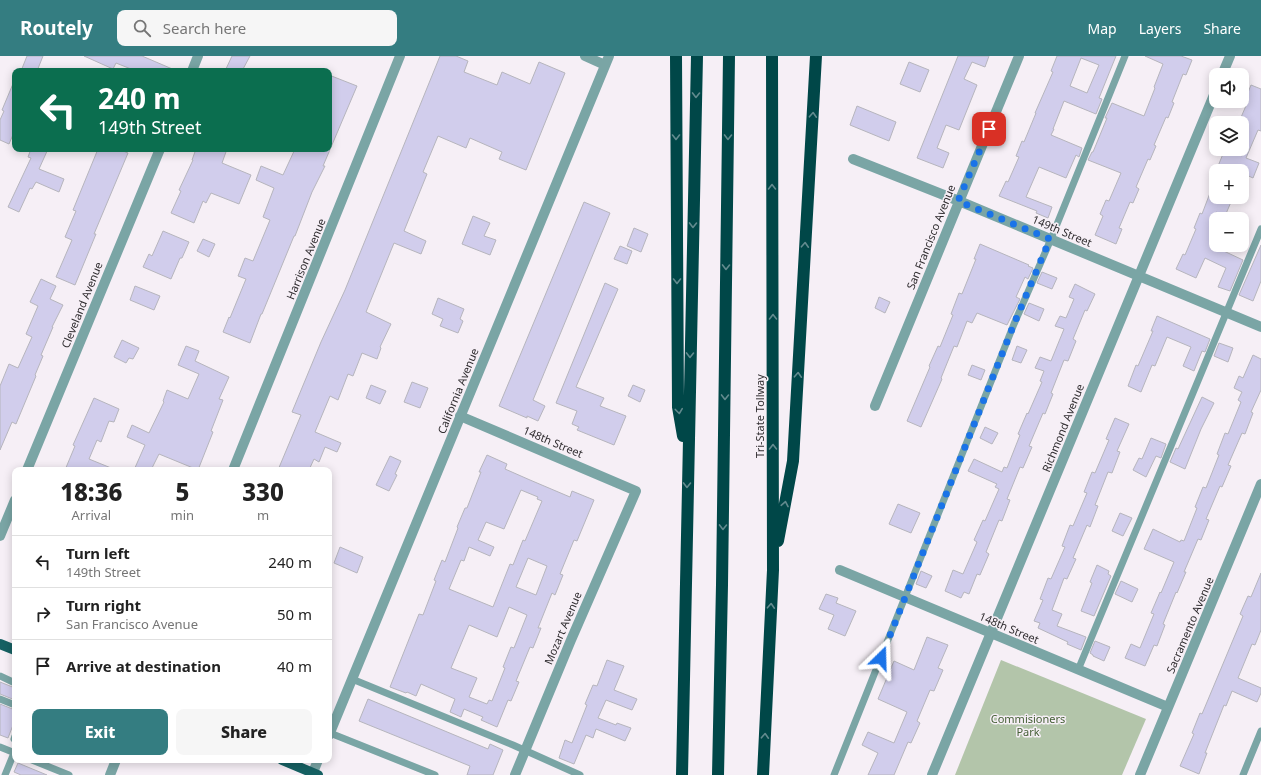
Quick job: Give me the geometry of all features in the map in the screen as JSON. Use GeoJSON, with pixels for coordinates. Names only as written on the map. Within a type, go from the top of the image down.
{"type":"FeatureCollection","features":[{"type":"Feature","properties":{"kind":"highway"},"geometry":{"type":"LineString","coordinates":[[676,56],[678,408],[688,465]]}},
{"type":"Feature","properties":{"kind":"highway"},"geometry":{"type":"LineString","coordinates":[[682,775],[697,56]]}},
{"type":"Feature","properties":{"kind":"highway"},"geometry":{"type":"LineString","coordinates":[[718,775],[729,56]]}},
{"type":"Feature","properties":{"kind":"highway","name":"Tri-State Tollway"},"geometry":{"type":"LineString","coordinates":[[763,775],[773,570],[772,56]]}},
{"type":"Feature","properties":{"kind":"highway"},"geometry":{"type":"LineString","coordinates":[[773,570],[793,461],[816,56]]}},
{"type":"Feature","properties":{"kind":"main road"},"geometry":{"type":"LineString","coordinates":[[0,644],[12,649]]}},
{"type":"Feature","properties":{"kind":"main road"},"geometry":{"type":"LineString","coordinates":[[289,763],[314,774]]}},
{"type":"Feature","properties":{"kind":"street"},"geometry":{"type":"LineString","coordinates":[[193,68],[198,56]]}},
{"type":"Feature","properties":{"kind":"street","name":"Harrison Avenue"},"geometry":{"type":"LineString","coordinates":[[234,467],[400,56]]}},
{"type":"Feature","properties":{"kind":"street"},"geometry":{"type":"LineString","coordinates":[[585,56],[607,60]]}},
{"type":"Feature","properties":{"kind":"street","name":"San Francisco Avenue"},"geometry":{"type":"LineString","coordinates":[[876,406],[958,201],[1019,56]]}},
{"type":"Feature","properties":{"kind":"street"},"geometry":{"type":"LineString","coordinates":[[1225,68],[1230,56]]}},
{"type":"Feature","properties":{"kind":"street","name":"California Avenue"},"geometry":{"type":"LineString","coordinates":[[332,727],[607,60]]}},
{"type":"Feature","properties":{"kind":"street","name":"Richmond Avenue"},"geometry":{"type":"LineString","coordinates":[[932,775],[1209,107]]}},
{"type":"Feature","properties":{"kind":"street","name":"Cleveland Avenue"},"geometry":{"type":"LineString","coordinates":[[28,467],[159,152]]}},
{"type":"Feature","properties":{"kind":"street","name":"149th Street"},"geometry":{"type":"LineString","coordinates":[[852,159],[958,201],[1261,327]]}},
{"type":"Feature","properties":{"kind":"street","name":"148th Street"},"geometry":{"type":"LineString","coordinates":[[460,416],[636,491]]}},
{"type":"Feature","properties":{"kind":"street","name":"Sacramento Avenue"},"geometry":{"type":"LineString","coordinates":[[1140,775],[1261,484]]}},
{"type":"Feature","properties":{"kind":"street","name":"Mozart Avenue"},"geometry":{"type":"LineString","coordinates":[[516,775],[570,640],[636,491]]}},
{"type":"Feature","properties":{"kind":"street"},"geometry":{"type":"LineString","coordinates":[[0,536],[12,507]]}},
{"type":"Feature","properties":{"kind":"street","name":"148th Street"},"geometry":{"type":"LineString","coordinates":[[840,570],[1168,707]]}},
{"type":"Feature","properties":{"kind":"street"},"geometry":{"type":"LineString","coordinates":[[110,775],[115,763]]}},
{"type":"Feature","properties":{"kind":"street"},"geometry":{"type":"LineString","coordinates":[[314,774],[317,763]]}},
{"type":"Feature","properties":{"kind":"lane"},"geometry":{"type":"LineString","coordinates":[[834,775],[1014,324],[1125,56]]}},
{"type":"Feature","properties":{"kind":"lane"},"geometry":{"type":"LineString","coordinates":[[1078,670],[1261,229]]}},
{"type":"Feature","properties":{"kind":"lane"},"geometry":{"type":"LineString","coordinates":[[352,680],[580,775]]}},
{"type":"Feature","properties":{"kind":"lane"},"geometry":{"type":"LineString","coordinates":[[0,699],[12,703]]}},
{"type":"Feature","properties":{"kind":"lane"},"geometry":{"type":"LineString","coordinates":[[1243,775],[1261,731]]}},
{"type":"Feature","properties":{"kind":"lane"},"geometry":{"type":"LineString","coordinates":[[332,735],[436,775]]}},
{"type":"Feature","properties":{"kind":"lane"},"geometry":{"type":"LineString","coordinates":[[0,747],[12,752]]}},
{"type":"Feature","properties":{"kind":"lane"},"geometry":{"type":"LineString","coordinates":[[5,775],[12,758]]}},
{"type":"Feature","properties":{"kind":"lane"},"geometry":{"type":"LineString","coordinates":[[40,763],[69,775]]}},
{"type":"Feature","properties":{"kind":"lane"},"geometry":{"type":"LineString","coordinates":[[52,768],[54,763]]}},
{"type":"Feature","properties":{"kind":"green space","name":"Commisioners Park"},"geometry":{"type":"Polygon","coordinates":[[[1001,660],[1146,719],[1122,775],[955,775],[1001,660]]]}},
{"type":"Feature","properties":{"kind":"building"},"geometry":{"type":"Polygon","coordinates":[[[27,56],[43,56],[38,68],[22,68],[27,56]]]}},
{"type":"Feature","properties":{"kind":"building"},"geometry":{"type":"Polygon","coordinates":[[[84,56],[142,56],[170,68],[128,68],[116,63],[114,68],[84,56]]]}},
{"type":"Feature","properties":{"kind":"building"},"geometry":{"type":"Polygon","coordinates":[[[232,56],[250,56],[244,68],[226,68],[232,56]]]}},
{"type":"Feature","properties":{"kind":"building"},"geometry":{"type":"Polygon","coordinates":[[[440,56],[456,56],[468,61],[464,72],[497,85],[502,72],[530,84],[539,62],[565,73],[526,170],[499,159],[502,152],[470,138],[466,148],[438,136],[423,172],[427,174],[404,231],[426,241],[421,254],[394,243],[366,312],[391,324],[380,347],[381,348],[377,359],[362,353],[353,376],[348,374],[338,400],[330,396],[315,432],[341,443],[337,452],[325,447],[319,462],[314,459],[310,467],[279,467],[301,415],[292,412],[321,342],[345,290],[440,56]]]}},
{"type":"Feature","properties":{"kind":"building"},"geometry":{"type":"Polygon","coordinates":[[[958,56],[989,56],[985,67],[972,62],[964,79],[977,85],[959,130],[946,125],[937,148],[949,153],[943,168],[917,158],[958,56]]]}},
{"type":"Feature","properties":{"kind":"building"},"geometry":{"type":"Polygon","coordinates":[[[1057,56],[1116,56],[1099,98],[1102,99],[1096,114],[1064,101],[1051,135],[1082,148],[1079,157],[1076,155],[1066,178],[1039,167],[1026,197],[1052,207],[1048,218],[1036,213],[1037,211],[999,196],[1006,181],[1008,182],[1019,157],[1016,156],[1022,141],[1024,142],[1053,72],[1051,71],[1057,56]],[[1081,58],[1070,86],[1087,93],[1099,65],[1081,58]]]}},
{"type":"Feature","properties":{"kind":"building"},"geometry":{"type":"Polygon","coordinates":[[[1145,56],[1181,56],[1192,60],[1186,75],[1183,74],[1172,102],[1174,103],[1168,118],[1166,117],[1154,145],[1156,146],[1150,160],[1148,159],[1136,187],[1139,189],[1133,203],[1130,202],[1119,228],[1122,229],[1116,244],[1095,235],[1103,216],[1100,214],[1106,200],[1109,201],[1121,173],[1088,160],[1093,152],[1112,103],[1144,116],[1163,64],[1145,56]]]}},
{"type":"Feature","properties":{"kind":"building"},"geometry":{"type":"Polygon","coordinates":[[[909,62],[929,70],[920,92],[900,84],[909,62]]]}},
{"type":"Feature","properties":{"kind":"building"},"geometry":{"type":"Polygon","coordinates":[[[332,76],[357,86],[332,145],[332,76]]]}},
{"type":"Feature","properties":{"kind":"building"},"geometry":{"type":"Polygon","coordinates":[[[1251,85],[1261,89],[1261,131],[1258,130],[1249,151],[1249,116],[1242,116],[1245,108],[1249,108],[1249,90],[1251,85]]]}},
{"type":"Feature","properties":{"kind":"building"},"geometry":{"type":"Polygon","coordinates":[[[12,86],[12,137],[9,144],[0,140],[0,120],[4,111],[2,110],[12,86]]]}},
{"type":"Feature","properties":{"kind":"building"},"geometry":{"type":"Polygon","coordinates":[[[857,106],[896,122],[889,141],[850,125],[857,106]]]}},
{"type":"Feature","properties":{"kind":"building"},"geometry":{"type":"Polygon","coordinates":[[[30,152],[47,152],[39,169],[64,179],[59,192],[36,182],[32,189],[30,188],[19,212],[8,207],[31,158],[28,157],[30,152]]]}},
{"type":"Feature","properties":{"kind":"building"},"geometry":{"type":"Polygon","coordinates":[[[97,152],[128,153],[94,234],[96,234],[75,285],[56,277],[72,240],[65,237],[76,211],[73,210],[97,152]]]}},
{"type":"Feature","properties":{"kind":"building"},"geometry":{"type":"Polygon","coordinates":[[[195,152],[226,152],[222,163],[251,175],[239,204],[211,193],[206,203],[203,201],[194,223],[171,213],[195,152]]]}},
{"type":"Feature","properties":{"kind":"building"},"geometry":{"type":"Polygon","coordinates":[[[294,152],[329,152],[323,166],[325,166],[312,192],[250,343],[223,332],[246,279],[238,276],[245,258],[253,261],[270,220],[263,217],[274,188],[256,180],[261,166],[283,175],[294,152]]]}},
{"type":"Feature","properties":{"kind":"building"},"geometry":{"type":"Polygon","coordinates":[[[1222,156],[1247,156],[1246,158],[1259,163],[1253,178],[1249,176],[1249,164],[1219,164],[1222,156]]]}},
{"type":"Feature","properties":{"kind":"building"},"geometry":{"type":"Polygon","coordinates":[[[1209,196],[1209,204],[1230,204],[1227,212],[1209,212],[1209,252],[1226,252],[1243,260],[1230,291],[1218,287],[1226,268],[1205,258],[1196,278],[1176,269],[1183,254],[1185,255],[1196,229],[1194,228],[1200,213],[1202,214],[1209,196]]]}},
{"type":"Feature","properties":{"kind":"building"},"geometry":{"type":"Polygon","coordinates":[[[584,202],[610,213],[533,400],[545,406],[538,421],[499,406],[584,202]]]}},
{"type":"Feature","properties":{"kind":"building"},"geometry":{"type":"Polygon","coordinates":[[[473,216],[490,223],[484,236],[496,240],[490,255],[462,244],[473,216]]]}},
{"type":"Feature","properties":{"kind":"building"},"geometry":{"type":"Polygon","coordinates":[[[634,228],[648,234],[641,252],[627,246],[634,228]]]}},
{"type":"Feature","properties":{"kind":"building"},"geometry":{"type":"Polygon","coordinates":[[[163,231],[189,242],[171,279],[143,267],[149,254],[152,256],[163,231]]]}},
{"type":"Feature","properties":{"kind":"building"},"geometry":{"type":"Polygon","coordinates":[[[203,239],[215,244],[209,257],[197,251],[203,239]]]}},
{"type":"Feature","properties":{"kind":"building"},"geometry":{"type":"Polygon","coordinates":[[[980,244],[1033,268],[1028,279],[1025,277],[1016,297],[1020,299],[1007,325],[977,313],[972,323],[967,321],[957,347],[954,346],[941,378],[942,379],[921,427],[907,421],[930,367],[929,366],[938,346],[940,347],[953,315],[951,314],[959,293],[962,294],[976,259],[974,259],[980,244]]]}},
{"type":"Feature","properties":{"kind":"building"},"geometry":{"type":"Polygon","coordinates":[[[1261,245],[1261,281],[1253,301],[1239,295],[1261,245]]]}},
{"type":"Feature","properties":{"kind":"building"},"geometry":{"type":"Polygon","coordinates":[[[620,246],[632,251],[627,264],[614,259],[620,246]]]}},
{"type":"Feature","properties":{"kind":"building"},"geometry":{"type":"Polygon","coordinates":[[[1042,272],[1057,278],[1052,289],[1037,283],[1042,272]]]}},
{"type":"Feature","properties":{"kind":"building"},"geometry":{"type":"Polygon","coordinates":[[[41,279],[56,286],[50,299],[63,305],[52,327],[41,355],[43,356],[35,375],[36,376],[16,424],[12,422],[0,450],[0,386],[9,364],[18,368],[32,337],[26,334],[38,306],[30,302],[41,279]]]}},
{"type":"Feature","properties":{"kind":"building"},"geometry":{"type":"Polygon","coordinates":[[[605,283],[618,289],[576,387],[604,398],[600,406],[626,416],[614,445],[577,430],[579,427],[572,424],[577,411],[556,403],[605,283]]]}},
{"type":"Feature","properties":{"kind":"building"},"geometry":{"type":"Polygon","coordinates":[[[1075,284],[1095,294],[1087,311],[1085,310],[1073,339],[1076,341],[1068,361],[1064,360],[1051,393],[1053,394],[1045,414],[1043,413],[1029,446],[1032,447],[1023,468],[1020,467],[1007,499],[1010,500],[1002,521],[999,520],[986,552],[989,554],[980,575],[977,574],[969,594],[964,592],[961,598],[945,591],[953,570],[963,574],[977,542],[974,540],[983,520],[985,521],[999,489],[995,487],[997,484],[968,471],[974,459],[1002,472],[1004,467],[1007,468],[1020,435],[1018,434],[1042,382],[1040,381],[1044,371],[1035,368],[1040,357],[1051,361],[1064,329],[1055,326],[1060,316],[1066,318],[1074,299],[1069,297],[1075,284]]]}},
{"type":"Feature","properties":{"kind":"building"},"geometry":{"type":"Polygon","coordinates":[[[135,286],[160,296],[154,310],[130,300],[135,286]]]}},
{"type":"Feature","properties":{"kind":"building"},"geometry":{"type":"Polygon","coordinates":[[[879,297],[890,302],[885,313],[875,308],[879,297]]]}},
{"type":"Feature","properties":{"kind":"building"},"geometry":{"type":"Polygon","coordinates":[[[438,298],[464,309],[460,319],[463,321],[458,333],[440,326],[443,319],[432,314],[438,298]]]}},
{"type":"Feature","properties":{"kind":"building"},"geometry":{"type":"Polygon","coordinates":[[[1029,303],[1044,309],[1039,321],[1024,314],[1029,303]]]}},
{"type":"Feature","properties":{"kind":"building"},"geometry":{"type":"Polygon","coordinates":[[[1157,316],[1210,339],[1205,352],[1202,351],[1194,371],[1183,366],[1191,347],[1167,337],[1155,366],[1152,365],[1141,392],[1128,386],[1136,365],[1138,366],[1153,331],[1151,331],[1157,316]]]}},
{"type":"Feature","properties":{"kind":"building"},"geometry":{"type":"Polygon","coordinates":[[[122,340],[139,348],[133,359],[129,358],[126,363],[114,357],[122,340]]]}},
{"type":"Feature","properties":{"kind":"building"},"geometry":{"type":"Polygon","coordinates":[[[1219,343],[1233,348],[1228,362],[1214,356],[1219,343]]]}},
{"type":"Feature","properties":{"kind":"building"},"geometry":{"type":"Polygon","coordinates":[[[186,346],[199,351],[195,361],[229,377],[219,399],[223,400],[211,431],[213,432],[199,467],[191,467],[159,454],[152,467],[135,467],[145,445],[127,437],[132,425],[149,433],[164,402],[163,401],[167,390],[188,399],[199,374],[178,365],[186,346]]]}},
{"type":"Feature","properties":{"kind":"building"},"geometry":{"type":"Polygon","coordinates":[[[1017,346],[1027,350],[1021,363],[1012,360],[1017,346]]]}},
{"type":"Feature","properties":{"kind":"building"},"geometry":{"type":"Polygon","coordinates":[[[1253,355],[1261,359],[1261,390],[1251,412],[1253,413],[1245,434],[1242,433],[1228,465],[1231,466],[1222,487],[1220,486],[1206,519],[1209,520],[1201,540],[1198,539],[1184,572],[1186,572],[1163,624],[1165,625],[1157,646],[1154,645],[1145,666],[1125,658],[1131,644],[1140,648],[1154,614],[1151,613],[1174,562],[1144,549],[1153,529],[1180,542],[1181,540],[1184,541],[1197,508],[1195,507],[1203,487],[1206,488],[1219,455],[1217,454],[1225,433],[1228,434],[1241,402],[1238,400],[1242,392],[1234,388],[1239,376],[1243,378],[1253,355]]]}},
{"type":"Feature","properties":{"kind":"building"},"geometry":{"type":"Polygon","coordinates":[[[972,365],[985,370],[981,380],[968,375],[972,365]]]}},
{"type":"Feature","properties":{"kind":"building"},"geometry":{"type":"Polygon","coordinates":[[[412,382],[428,388],[420,408],[404,402],[412,382]]]}},
{"type":"Feature","properties":{"kind":"building"},"geometry":{"type":"Polygon","coordinates":[[[371,385],[386,391],[380,404],[366,398],[371,385]]]}},
{"type":"Feature","properties":{"kind":"building"},"geometry":{"type":"Polygon","coordinates":[[[633,385],[645,390],[640,402],[628,396],[633,385]]]}},
{"type":"Feature","properties":{"kind":"building"},"geometry":{"type":"Polygon","coordinates":[[[1202,397],[1214,403],[1201,429],[1185,469],[1170,462],[1176,448],[1178,449],[1202,397]]]}},
{"type":"Feature","properties":{"kind":"building"},"geometry":{"type":"Polygon","coordinates":[[[94,398],[119,409],[114,422],[109,421],[101,442],[97,440],[89,459],[109,467],[66,467],[75,446],[73,445],[94,398]]]}},
{"type":"Feature","properties":{"kind":"building"},"geometry":{"type":"Polygon","coordinates":[[[1115,418],[1129,424],[1117,451],[1120,452],[1112,473],[1108,472],[1095,505],[1098,506],[1090,527],[1087,525],[1073,558],[1076,559],[1067,579],[1064,578],[1052,610],[1062,614],[1057,626],[1086,637],[1081,650],[1067,644],[1068,642],[1038,628],[1040,623],[1034,621],[1043,600],[1040,599],[1048,578],[1051,579],[1065,547],[1062,546],[1070,525],[1073,526],[1087,493],[1084,492],[1092,472],[1095,473],[1109,440],[1106,439],[1115,418]]]}},
{"type":"Feature","properties":{"kind":"building"},"geometry":{"type":"Polygon","coordinates":[[[985,427],[998,433],[992,444],[980,438],[985,427]]]}},
{"type":"Feature","properties":{"kind":"building"},"geometry":{"type":"Polygon","coordinates":[[[1151,438],[1166,444],[1161,458],[1156,456],[1146,477],[1133,470],[1139,458],[1142,459],[1151,438]]]}},
{"type":"Feature","properties":{"kind":"building"},"geometry":{"type":"Polygon","coordinates":[[[487,455],[507,464],[505,469],[570,497],[572,491],[594,500],[577,541],[574,540],[560,574],[563,575],[555,595],[552,593],[538,628],[541,628],[533,648],[530,647],[516,681],[519,682],[511,701],[508,700],[497,727],[481,720],[483,717],[464,709],[461,717],[450,712],[455,699],[421,684],[416,696],[390,687],[419,614],[423,615],[442,560],[445,562],[458,528],[457,527],[465,508],[467,508],[481,472],[479,472],[487,455]],[[521,490],[504,529],[486,522],[478,540],[494,547],[490,556],[469,547],[464,561],[461,560],[449,589],[493,607],[510,564],[513,565],[523,540],[525,541],[542,501],[537,499],[538,497],[521,490]],[[528,558],[516,587],[536,595],[547,566],[528,558]],[[509,607],[497,637],[469,625],[451,668],[477,678],[469,697],[487,704],[489,700],[492,701],[505,668],[503,667],[511,647],[514,648],[527,615],[509,607]]]}},
{"type":"Feature","properties":{"kind":"building"},"geometry":{"type":"Polygon","coordinates":[[[390,456],[401,461],[395,474],[397,475],[389,491],[376,485],[390,456]]]}},
{"type":"Feature","properties":{"kind":"building"},"geometry":{"type":"Polygon","coordinates":[[[898,504],[920,513],[911,533],[889,524],[898,504]]]}},
{"type":"Feature","properties":{"kind":"building"},"geometry":{"type":"Polygon","coordinates":[[[1120,513],[1132,518],[1123,536],[1112,531],[1120,513]]]}},
{"type":"Feature","properties":{"kind":"building"},"geometry":{"type":"Polygon","coordinates":[[[340,547],[363,557],[357,573],[334,563],[340,547]]]}},
{"type":"Feature","properties":{"kind":"building"},"geometry":{"type":"Polygon","coordinates":[[[1097,565],[1109,571],[1108,574],[1111,576],[1094,616],[1081,611],[1097,565]]]}},
{"type":"Feature","properties":{"kind":"building"},"geometry":{"type":"Polygon","coordinates":[[[921,571],[932,576],[926,588],[916,584],[921,571]]]}},
{"type":"Feature","properties":{"kind":"building"},"geometry":{"type":"Polygon","coordinates":[[[1261,573],[1261,630],[1255,645],[1252,644],[1238,678],[1261,688],[1261,693],[1257,702],[1232,691],[1226,706],[1224,705],[1205,753],[1207,753],[1199,774],[1180,766],[1194,734],[1192,733],[1200,713],[1202,714],[1243,616],[1240,614],[1248,596],[1251,597],[1261,573]]]}},
{"type":"Feature","properties":{"kind":"building"},"geometry":{"type":"Polygon","coordinates":[[[1121,581],[1138,589],[1132,602],[1115,594],[1121,581]]]}},
{"type":"Feature","properties":{"kind":"building"},"geometry":{"type":"Polygon","coordinates":[[[826,594],[838,598],[836,603],[856,611],[845,636],[828,629],[834,615],[819,609],[826,594]]]}},
{"type":"Feature","properties":{"kind":"building"},"geometry":{"type":"Polygon","coordinates":[[[927,637],[948,645],[938,668],[943,670],[934,691],[930,690],[917,721],[920,723],[911,743],[908,742],[894,775],[868,775],[878,753],[862,745],[868,732],[894,743],[907,712],[878,699],[894,661],[914,670],[927,637]]]}},
{"type":"Feature","properties":{"kind":"building"},"geometry":{"type":"Polygon","coordinates":[[[1095,641],[1110,647],[1104,661],[1090,653],[1095,641]]]}},
{"type":"Feature","properties":{"kind":"building"},"geometry":{"type":"Polygon","coordinates":[[[607,660],[624,666],[614,690],[637,699],[632,710],[606,700],[598,718],[616,725],[617,723],[631,728],[625,741],[596,729],[593,738],[586,735],[574,764],[559,758],[565,740],[572,743],[593,685],[597,686],[607,660]]]}},
{"type":"Feature","properties":{"kind":"building"},"geometry":{"type":"Polygon","coordinates":[[[0,682],[12,687],[12,699],[0,694],[0,682]]]}},
{"type":"Feature","properties":{"kind":"building"},"geometry":{"type":"Polygon","coordinates":[[[368,699],[488,749],[490,744],[503,750],[493,775],[467,775],[470,766],[359,721],[368,699]]]}},
{"type":"Feature","properties":{"kind":"building"},"geometry":{"type":"Polygon","coordinates":[[[0,704],[12,709],[12,728],[8,738],[0,735],[0,704]]]}},
{"type":"Feature","properties":{"kind":"building"},"geometry":{"type":"Polygon","coordinates":[[[18,763],[47,775],[21,775],[14,772],[18,763]]]}},
{"type":"Feature","properties":{"kind":"route"},"geometry":{"type":"LineString","coordinates":[[881,658],[1014,324],[1050,239],[958,201],[989,129]]}}]}
